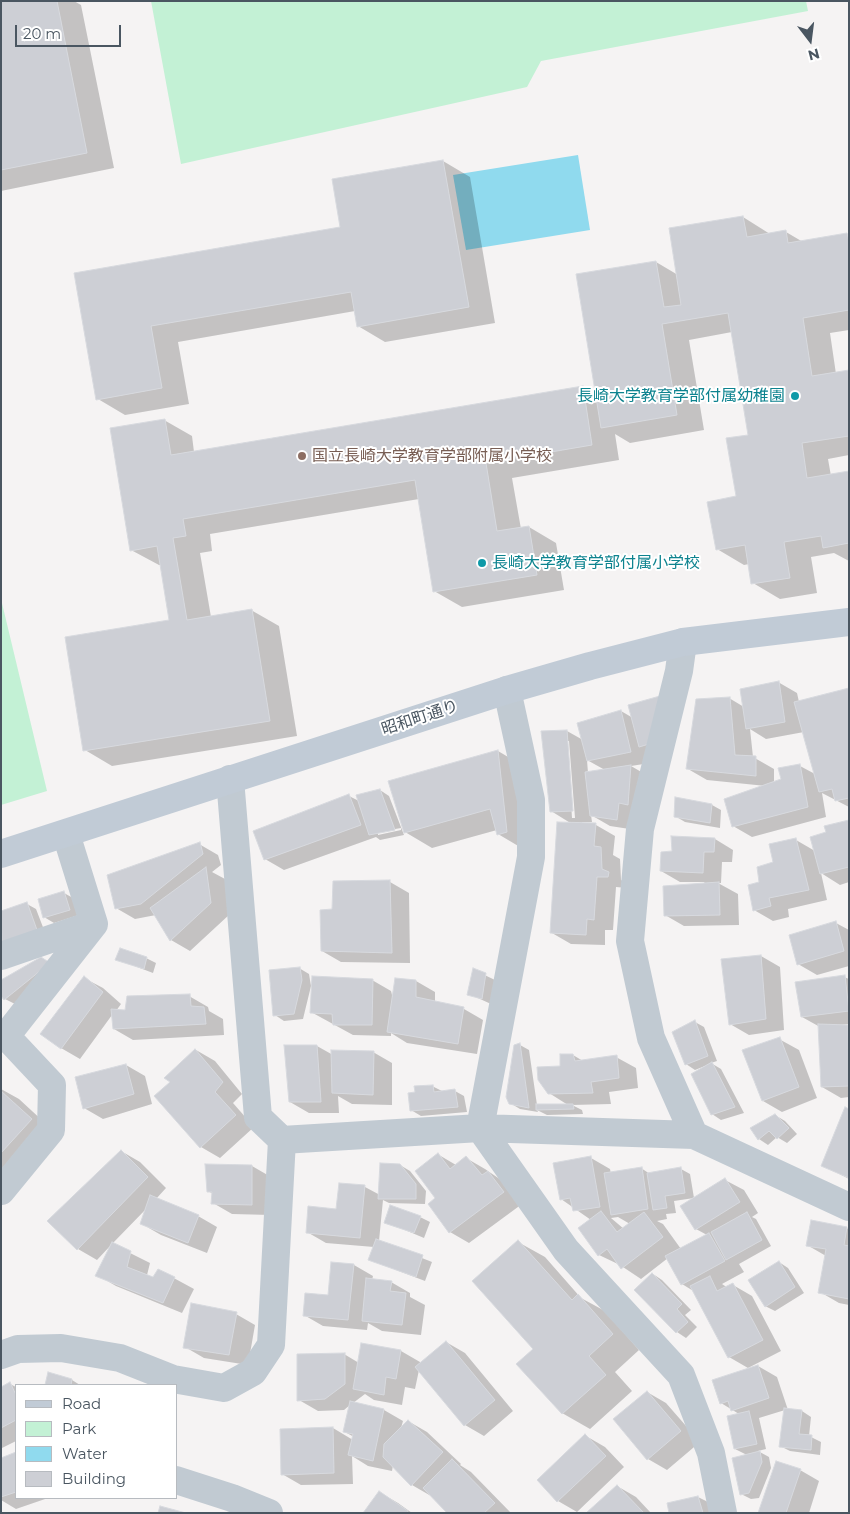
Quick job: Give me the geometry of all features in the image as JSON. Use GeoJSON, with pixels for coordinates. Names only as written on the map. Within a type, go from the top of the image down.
{"type":"FeatureCollection","features":[{"type":"Feature","properties":{"kind":"street","name":"昭和町通り"},"geometry":{"type":"LineString","coordinates":[[1,854],[507,690],[682,642],[849,622]]}},
{"type":"Feature","properties":{"kind":"street"},"geometry":{"type":"LineString","coordinates":[[682,642],[679,671],[640,829],[630,941],[651,1038],[694,1135]]}},
{"type":"Feature","properties":{"kind":"street"},"geometry":{"type":"LineString","coordinates":[[507,690],[531,800],[531,857],[480,1128],[566,1250],[681,1375],[711,1452],[723,1513]]}},
{"type":"Feature","properties":{"kind":"street"},"geometry":{"type":"LineString","coordinates":[[230,779],[258,1117],[282,1140],[480,1128],[694,1135],[849,1207]]}},
{"type":"Feature","properties":{"kind":"street"},"geometry":{"type":"LineString","coordinates":[[66,834],[94,924]]}},
{"type":"Feature","properties":{"kind":"street"},"geometry":{"type":"LineString","coordinates":[[1,956],[94,924]]}},
{"type":"Feature","properties":{"kind":"street"},"geometry":{"type":"LineString","coordinates":[[1,1191],[50,1130],[52,1085],[6,1036],[94,924]]}},
{"type":"Feature","properties":{"kind":"street"},"geometry":{"type":"LineString","coordinates":[[1,1355],[18,1349],[61,1348],[120,1358],[172,1382],[224,1388],[253,1372],[271,1345],[282,1140]]}},
{"type":"Feature","properties":{"kind":"street"},"geometry":{"type":"LineString","coordinates":[[178,1481],[232,1498],[269,1513]]}},
{"type":"Feature","properties":{"kind":"green space"},"geometry":{"type":"Polygon","coordinates":[[[151,1],[806,1],[808,11],[541,61],[527,87],[181,164],[151,1]]]}},
{"type":"Feature","properties":{"kind":"green space"},"geometry":{"type":"Polygon","coordinates":[[[1,599],[47,791],[1,805],[1,599]]]}},
{"type":"Feature","properties":{"kind":"water"},"geometry":{"type":"Polygon","coordinates":[[[578,155],[590,230],[466,250],[453,175],[578,155]]]}},
{"type":"Feature","properties":{"kind":"building"},"geometry":{"type":"Polygon","coordinates":[[[1,1],[57,1],[87,153],[1,170],[1,1]]]}},
{"type":"Feature","properties":{"kind":"building"},"geometry":{"type":"Polygon","coordinates":[[[443,160],[469,307],[357,327],[351,292],[151,326],[162,388],[96,400],[74,273],[340,227],[332,179],[443,160]]]}},
{"type":"Feature","properties":{"kind":"building","name":"長崎大学教育学部付属幼稚園"},"geometry":{"type":"Polygon","coordinates":[[[743,216],[747,237],[786,230],[788,243],[847,233],[849,242],[849,310],[803,318],[812,376],[849,370],[849,436],[802,443],[807,478],[849,471],[849,543],[823,548],[821,536],[784,542],[790,578],[751,584],[745,545],[716,550],[707,502],[736,496],[726,438],[748,435],[728,313],[662,324],[677,415],[601,428],[576,274],[656,261],[664,307],[681,305],[669,228],[743,216]]]}},
{"type":"Feature","properties":{"kind":"building","name":"長崎大学教育学部付属小学校"},"geometry":{"type":"Polygon","coordinates":[[[583,386],[592,445],[486,463],[497,531],[529,526],[537,575],[433,592],[415,480],[183,519],[186,536],[173,538],[187,620],[252,609],[270,721],[83,751],[65,637],[169,620],[157,546],[130,551],[110,428],[165,419],[171,455],[583,386]]]}},
{"type":"Feature","properties":{"kind":"building"},"geometry":{"type":"Polygon","coordinates":[[[779,681],[785,722],[746,729],[740,689],[779,681]]]}},
{"type":"Feature","properties":{"kind":"building"},"geometry":{"type":"Polygon","coordinates":[[[849,688],[849,798],[835,801],[832,789],[819,792],[794,702],[849,688]]]}},
{"type":"Feature","properties":{"kind":"building"},"geometry":{"type":"Polygon","coordinates":[[[660,696],[649,744],[639,747],[628,705],[660,696]]]}},
{"type":"Feature","properties":{"kind":"building"},"geometry":{"type":"Polygon","coordinates":[[[730,697],[735,755],[756,756],[756,776],[686,769],[696,699],[730,697]]]}},
{"type":"Feature","properties":{"kind":"building"},"geometry":{"type":"Polygon","coordinates":[[[621,710],[631,752],[587,761],[577,723],[621,710]]]}},
{"type":"Feature","properties":{"kind":"building"},"geometry":{"type":"Polygon","coordinates":[[[567,730],[573,811],[550,812],[541,731],[567,730]]]}},
{"type":"Feature","properties":{"kind":"building"},"geometry":{"type":"Polygon","coordinates":[[[498,750],[507,832],[497,835],[490,809],[404,833],[388,781],[498,750]]]}},
{"type":"Feature","properties":{"kind":"building"},"geometry":{"type":"Polygon","coordinates":[[[800,764],[808,807],[732,827],[724,799],[781,779],[778,768],[800,764]]]}},
{"type":"Feature","properties":{"kind":"building"},"geometry":{"type":"Polygon","coordinates":[[[631,765],[628,805],[619,803],[617,820],[590,816],[585,772],[631,765]]]}},
{"type":"Feature","properties":{"kind":"building"},"geometry":{"type":"Polygon","coordinates":[[[380,789],[395,830],[369,835],[356,795],[380,789]]]}},
{"type":"Feature","properties":{"kind":"building"},"geometry":{"type":"Polygon","coordinates":[[[349,794],[361,825],[264,860],[253,831],[349,794]]]}},
{"type":"Feature","properties":{"kind":"building"},"geometry":{"type":"Polygon","coordinates":[[[675,797],[712,804],[710,823],[674,817],[675,797]]]}},
{"type":"Feature","properties":{"kind":"building"},"geometry":{"type":"Polygon","coordinates":[[[849,820],[849,867],[820,874],[810,837],[826,832],[824,826],[849,820]]]}},
{"type":"Feature","properties":{"kind":"building"},"geometry":{"type":"Polygon","coordinates":[[[557,822],[596,823],[594,846],[601,847],[602,869],[609,872],[608,877],[597,877],[594,920],[587,919],[586,935],[550,933],[557,822]]]}},
{"type":"Feature","properties":{"kind":"building"},"geometry":{"type":"Polygon","coordinates":[[[671,836],[715,838],[714,852],[704,852],[703,873],[660,871],[661,852],[672,851],[671,836]]]}},
{"type":"Feature","properties":{"kind":"building"},"geometry":{"type":"Polygon","coordinates":[[[796,838],[809,890],[769,898],[771,906],[753,911],[748,885],[759,882],[757,867],[773,862],[769,844],[796,838]]]}},
{"type":"Feature","properties":{"kind":"building"},"geometry":{"type":"Polygon","coordinates":[[[200,842],[203,854],[141,904],[115,909],[107,875],[200,842]]]}},
{"type":"Feature","properties":{"kind":"building"},"geometry":{"type":"Polygon","coordinates":[[[206,867],[211,903],[170,941],[150,908],[206,867]]]}},
{"type":"Feature","properties":{"kind":"building"},"geometry":{"type":"Polygon","coordinates":[[[390,880],[392,953],[321,951],[320,910],[332,909],[333,881],[390,880]]]}},
{"type":"Feature","properties":{"kind":"building"},"geometry":{"type":"Polygon","coordinates":[[[719,882],[720,915],[664,916],[663,886],[719,882]]]}},
{"type":"Feature","properties":{"kind":"building"},"geometry":{"type":"Polygon","coordinates":[[[64,891],[70,910],[43,918],[38,899],[64,891]]]}},
{"type":"Feature","properties":{"kind":"building"},"geometry":{"type":"Polygon","coordinates":[[[27,902],[37,930],[2,942],[1,911],[27,902]]]}},
{"type":"Feature","properties":{"kind":"building"},"geometry":{"type":"Polygon","coordinates":[[[836,921],[844,951],[797,965],[789,935],[836,921]]]}},
{"type":"Feature","properties":{"kind":"building"},"geometry":{"type":"Polygon","coordinates":[[[120,948],[147,957],[144,969],[115,960],[120,948]]]}},
{"type":"Feature","properties":{"kind":"building"},"geometry":{"type":"Polygon","coordinates":[[[761,955],[766,1019],[729,1025],[721,959],[761,955]]]}},
{"type":"Feature","properties":{"kind":"building"},"geometry":{"type":"Polygon","coordinates":[[[41,957],[50,963],[4,1000],[1,996],[1,980],[41,957]]]}},
{"type":"Feature","properties":{"kind":"building"},"geometry":{"type":"Polygon","coordinates":[[[300,967],[302,980],[294,1014],[273,1016],[269,970],[300,967]]]}},
{"type":"Feature","properties":{"kind":"building"},"geometry":{"type":"Polygon","coordinates":[[[473,968],[486,973],[482,999],[467,995],[473,968]]]}},
{"type":"Feature","properties":{"kind":"building"},"geometry":{"type":"Polygon","coordinates":[[[845,975],[849,1011],[801,1017],[795,982],[845,975]]]}},
{"type":"Feature","properties":{"kind":"building"},"geometry":{"type":"Polygon","coordinates":[[[84,976],[103,992],[61,1049],[40,1034],[84,976]]]}},
{"type":"Feature","properties":{"kind":"building"},"geometry":{"type":"Polygon","coordinates":[[[312,976],[373,979],[372,1025],[333,1025],[332,1014],[310,1013],[312,976]]]}},
{"type":"Feature","properties":{"kind":"building"},"geometry":{"type":"Polygon","coordinates":[[[395,978],[416,980],[416,997],[464,1007],[458,1044],[387,1032],[395,978]]]}},
{"type":"Feature","properties":{"kind":"building"},"geometry":{"type":"Polygon","coordinates":[[[190,994],[191,1006],[204,1007],[206,1024],[113,1029],[111,1009],[125,1010],[127,996],[190,994]]]}},
{"type":"Feature","properties":{"kind":"building"},"geometry":{"type":"Polygon","coordinates":[[[695,1020],[708,1056],[685,1065],[672,1032],[695,1020]]]}},
{"type":"Feature","properties":{"kind":"building"},"geometry":{"type":"Polygon","coordinates":[[[818,1024],[848,1025],[849,1086],[821,1087],[818,1024]]]}},
{"type":"Feature","properties":{"kind":"building"},"geometry":{"type":"Polygon","coordinates":[[[780,1037],[799,1087],[762,1101],[742,1050],[780,1037]]]}},
{"type":"Feature","properties":{"kind":"building"},"geometry":{"type":"Polygon","coordinates":[[[520,1043],[529,1108],[509,1104],[506,1097],[514,1045],[520,1043]]]}},
{"type":"Feature","properties":{"kind":"building"},"geometry":{"type":"Polygon","coordinates":[[[284,1045],[317,1045],[321,1102],[289,1102],[284,1045]]]}},
{"type":"Feature","properties":{"kind":"building"},"geometry":{"type":"Polygon","coordinates":[[[195,1049],[223,1082],[215,1092],[236,1115],[200,1148],[154,1096],[170,1082],[164,1078],[195,1049]]]}},
{"type":"Feature","properties":{"kind":"building"},"geometry":{"type":"Polygon","coordinates":[[[331,1050],[374,1051],[373,1095],[332,1093],[331,1050]]]}},
{"type":"Feature","properties":{"kind":"building"},"geometry":{"type":"Polygon","coordinates":[[[560,1054],[573,1054],[575,1061],[617,1055],[619,1078],[591,1082],[593,1093],[548,1094],[538,1080],[537,1067],[560,1066],[560,1054]]]}},
{"type":"Feature","properties":{"kind":"building"},"geometry":{"type":"Polygon","coordinates":[[[712,1062],[735,1107],[711,1115],[691,1074],[712,1062]]]}},
{"type":"Feature","properties":{"kind":"building"},"geometry":{"type":"Polygon","coordinates":[[[126,1064],[134,1094],[83,1109],[75,1077],[126,1064]]]}},
{"type":"Feature","properties":{"kind":"building"},"geometry":{"type":"Polygon","coordinates":[[[433,1085],[434,1092],[455,1089],[458,1107],[410,1111],[408,1093],[415,1092],[414,1086],[433,1085]]]}},
{"type":"Feature","properties":{"kind":"building"},"geometry":{"type":"Polygon","coordinates":[[[1,1091],[32,1119],[1,1153],[1,1091]]]}},
{"type":"Feature","properties":{"kind":"building"},"geometry":{"type":"Polygon","coordinates":[[[536,1104],[573,1104],[574,1109],[536,1110],[536,1104]]]}},
{"type":"Feature","properties":{"kind":"building"},"geometry":{"type":"Polygon","coordinates":[[[845,1107],[849,1109],[849,1178],[821,1166],[845,1107]]]}},
{"type":"Feature","properties":{"kind":"building"},"geometry":{"type":"Polygon","coordinates":[[[775,1114],[789,1128],[777,1139],[769,1131],[758,1140],[750,1128],[775,1114]]]}},
{"type":"Feature","properties":{"kind":"building"},"geometry":{"type":"Polygon","coordinates":[[[121,1150],[148,1177],[77,1250],[47,1221],[121,1150]]]}},
{"type":"Feature","properties":{"kind":"building"},"geometry":{"type":"Polygon","coordinates":[[[438,1153],[450,1169],[466,1156],[482,1175],[488,1171],[504,1192],[449,1233],[428,1204],[435,1198],[415,1171],[438,1153]]]}},
{"type":"Feature","properties":{"kind":"building"},"geometry":{"type":"Polygon","coordinates":[[[591,1156],[600,1207],[573,1211],[570,1198],[560,1200],[553,1163],[591,1156]]]}},
{"type":"Feature","properties":{"kind":"building"},"geometry":{"type":"Polygon","coordinates":[[[380,1163],[400,1164],[416,1184],[416,1199],[378,1199],[380,1163]]]}},
{"type":"Feature","properties":{"kind":"building"},"geometry":{"type":"Polygon","coordinates":[[[205,1164],[252,1165],[252,1205],[211,1204],[212,1192],[207,1192],[205,1164]]]}},
{"type":"Feature","properties":{"kind":"building"},"geometry":{"type":"Polygon","coordinates":[[[642,1167],[648,1209],[611,1215],[604,1173],[642,1167]]]}},
{"type":"Feature","properties":{"kind":"building"},"geometry":{"type":"Polygon","coordinates":[[[681,1167],[685,1193],[665,1196],[667,1208],[653,1210],[647,1173],[681,1167]]]}},
{"type":"Feature","properties":{"kind":"building"},"geometry":{"type":"Polygon","coordinates":[[[725,1178],[740,1202],[695,1230],[680,1206],[725,1178]]]}},
{"type":"Feature","properties":{"kind":"building"},"geometry":{"type":"Polygon","coordinates":[[[339,1183],[365,1185],[360,1238],[306,1233],[308,1206],[336,1209],[339,1183]]]}},
{"type":"Feature","properties":{"kind":"building"},"geometry":{"type":"Polygon","coordinates":[[[150,1195],[199,1215],[188,1243],[140,1224],[150,1195]]]}},
{"type":"Feature","properties":{"kind":"building"},"geometry":{"type":"Polygon","coordinates":[[[390,1205],[421,1216],[414,1233],[384,1223],[390,1205]]]}},
{"type":"Feature","properties":{"kind":"building"},"geometry":{"type":"Polygon","coordinates":[[[601,1211],[617,1232],[644,1212],[663,1237],[621,1269],[607,1249],[598,1256],[578,1228],[601,1211]]]}},
{"type":"Feature","properties":{"kind":"building"},"geometry":{"type":"Polygon","coordinates":[[[747,1212],[762,1240],[726,1260],[711,1232],[747,1212]]]}},
{"type":"Feature","properties":{"kind":"building"},"geometry":{"type":"Polygon","coordinates":[[[811,1220],[847,1227],[844,1245],[849,1246],[849,1299],[818,1293],[826,1249],[806,1246],[811,1220]]]}},
{"type":"Feature","properties":{"kind":"building"},"geometry":{"type":"Polygon","coordinates":[[[709,1233],[725,1261],[681,1285],[665,1256],[709,1233]]]}},
{"type":"Feature","properties":{"kind":"building"},"geometry":{"type":"Polygon","coordinates":[[[376,1239],[423,1255],[416,1277],[368,1260],[376,1239]]]}},
{"type":"Feature","properties":{"kind":"building"},"geometry":{"type":"Polygon","coordinates":[[[518,1240],[572,1300],[578,1294],[613,1334],[589,1356],[606,1375],[562,1414],[516,1364],[533,1349],[472,1281],[518,1240]]]}},
{"type":"Feature","properties":{"kind":"building"},"geometry":{"type":"Polygon","coordinates":[[[112,1242],[131,1251],[127,1267],[153,1277],[158,1269],[175,1277],[163,1303],[95,1276],[112,1242]]]}},
{"type":"Feature","properties":{"kind":"building"},"geometry":{"type":"Polygon","coordinates":[[[779,1261],[795,1287],[765,1307],[748,1280],[779,1261]]]}},
{"type":"Feature","properties":{"kind":"building"},"geometry":{"type":"Polygon","coordinates":[[[331,1262],[354,1264],[348,1320],[303,1316],[305,1293],[328,1295],[331,1262]]]}},
{"type":"Feature","properties":{"kind":"building"},"geometry":{"type":"Polygon","coordinates":[[[652,1273],[682,1304],[677,1309],[688,1322],[676,1333],[634,1290],[652,1273]]]}},
{"type":"Feature","properties":{"kind":"building"},"geometry":{"type":"Polygon","coordinates":[[[710,1276],[717,1291],[733,1283],[763,1340],[728,1358],[690,1286],[710,1276]]]}},
{"type":"Feature","properties":{"kind":"building"},"geometry":{"type":"Polygon","coordinates":[[[366,1278],[392,1281],[390,1291],[406,1293],[402,1325],[362,1321],[366,1278]]]}},
{"type":"Feature","properties":{"kind":"building"},"geometry":{"type":"Polygon","coordinates":[[[191,1303],[237,1312],[229,1355],[183,1348],[191,1303]]]}},
{"type":"Feature","properties":{"kind":"building"},"geometry":{"type":"Polygon","coordinates":[[[446,1341],[495,1400],[464,1426],[415,1367],[446,1341]]]}},
{"type":"Feature","properties":{"kind":"building"},"geometry":{"type":"Polygon","coordinates":[[[361,1343],[401,1350],[396,1379],[386,1377],[384,1395],[353,1389],[361,1343]]]}},
{"type":"Feature","properties":{"kind":"building"},"geometry":{"type":"Polygon","coordinates":[[[345,1353],[345,1384],[325,1399],[297,1401],[297,1354],[345,1353]]]}},
{"type":"Feature","properties":{"kind":"building"},"geometry":{"type":"Polygon","coordinates":[[[758,1365],[769,1398],[731,1411],[728,1401],[720,1404],[712,1380],[758,1365]]]}},
{"type":"Feature","properties":{"kind":"building"},"geometry":{"type":"Polygon","coordinates":[[[48,1372],[72,1379],[71,1384],[45,1384],[48,1372]]]}},
{"type":"Feature","properties":{"kind":"building"},"geometry":{"type":"Polygon","coordinates":[[[10,1382],[15,1393],[15,1421],[1,1428],[1,1387],[10,1382]]]}},
{"type":"Feature","properties":{"kind":"building"},"geometry":{"type":"Polygon","coordinates":[[[647,1391],[681,1431],[647,1460],[613,1419],[647,1391]]]}},
{"type":"Feature","properties":{"kind":"building"},"geometry":{"type":"Polygon","coordinates":[[[350,1401],[384,1409],[373,1461],[348,1455],[353,1434],[343,1432],[350,1401]]]}},
{"type":"Feature","properties":{"kind":"building"},"geometry":{"type":"Polygon","coordinates":[[[784,1408],[802,1410],[799,1434],[812,1435],[811,1450],[779,1447],[784,1408]]]}},
{"type":"Feature","properties":{"kind":"building"},"geometry":{"type":"Polygon","coordinates":[[[749,1411],[757,1444],[734,1449],[727,1416],[749,1411]]]}},
{"type":"Feature","properties":{"kind":"building"},"geometry":{"type":"Polygon","coordinates":[[[408,1420],[443,1452],[411,1486],[383,1457],[384,1444],[408,1420]]]}},
{"type":"Feature","properties":{"kind":"building"},"geometry":{"type":"Polygon","coordinates":[[[333,1427],[334,1473],[281,1475],[280,1429],[333,1427]]]}},
{"type":"Feature","properties":{"kind":"building"},"geometry":{"type":"Polygon","coordinates":[[[585,1434],[606,1456],[557,1502],[537,1480],[585,1434]]]}},
{"type":"Feature","properties":{"kind":"building"},"geometry":{"type":"Polygon","coordinates":[[[760,1451],[762,1462],[749,1493],[740,1495],[732,1458],[760,1451]]]}},
{"type":"Feature","properties":{"kind":"building"},"geometry":{"type":"Polygon","coordinates":[[[15,1452],[15,1492],[1,1497],[1,1458],[15,1452]]]}},
{"type":"Feature","properties":{"kind":"building"},"geometry":{"type":"Polygon","coordinates":[[[452,1459],[495,1503],[484,1513],[447,1513],[423,1488],[452,1459]]]}},
{"type":"Feature","properties":{"kind":"building"},"geometry":{"type":"Polygon","coordinates":[[[776,1461],[801,1469],[786,1513],[758,1513],[776,1461]]]}},
{"type":"Feature","properties":{"kind":"building"},"geometry":{"type":"Polygon","coordinates":[[[617,1485],[644,1513],[586,1513],[617,1485]]]}},
{"type":"Feature","properties":{"kind":"building"},"geometry":{"type":"Polygon","coordinates":[[[379,1491],[408,1511],[407,1513],[363,1513],[379,1491]]]}},
{"type":"Feature","properties":{"kind":"building"},"geometry":{"type":"Polygon","coordinates":[[[698,1496],[703,1513],[669,1513],[667,1503],[698,1496]]]}},
{"type":"Feature","properties":{"kind":"building"},"geometry":{"type":"Polygon","coordinates":[[[160,1506],[186,1513],[158,1513],[160,1506]]]}},
{"type":"Feature","properties":{"kind":"place","name":"長崎大学教育学部付属幼稚園"},"geometry":{"type":"Point","coordinates":[795,396]}},
{"type":"Feature","properties":{"kind":"place","name":"国立長崎大学教育学部附属小学校"},"geometry":{"type":"Point","coordinates":[302,456]}},
{"type":"Feature","properties":{"kind":"place","name":"長崎大学教育学部付属小学校"},"geometry":{"type":"Point","coordinates":[482,563]}}]}
